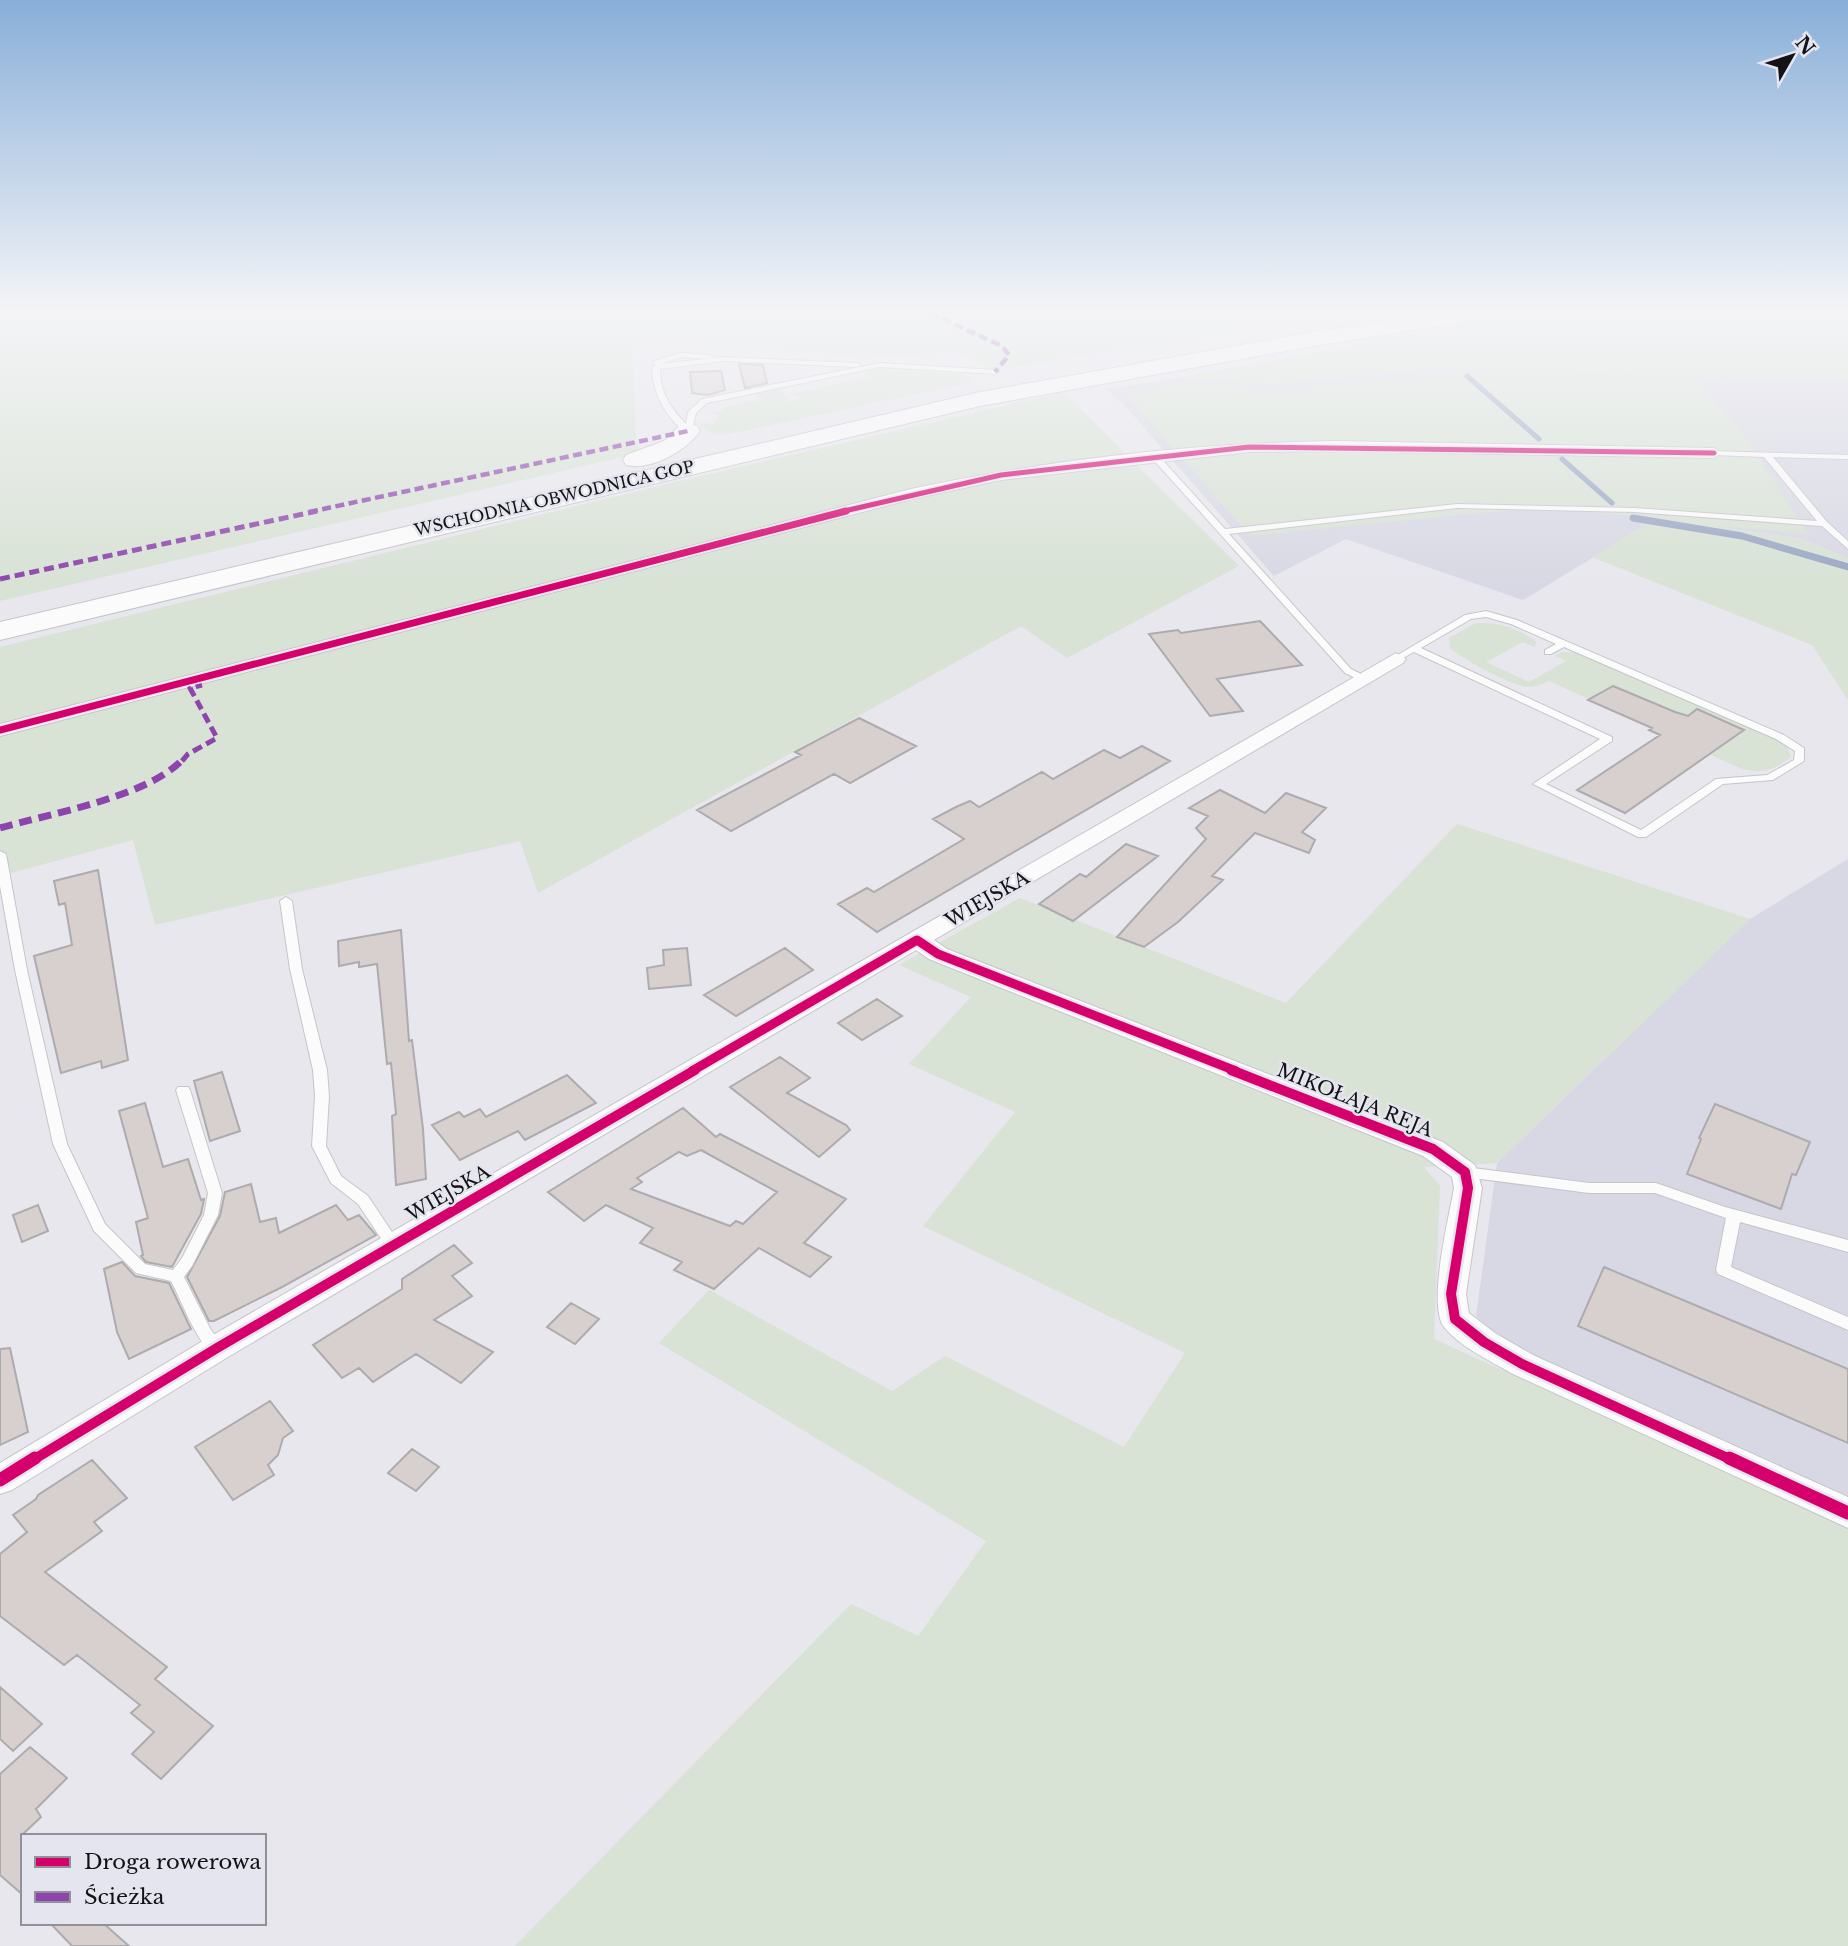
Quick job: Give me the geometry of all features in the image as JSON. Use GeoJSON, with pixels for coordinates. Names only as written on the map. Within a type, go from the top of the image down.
{"type":"FeatureCollection","features":[{"type":"Feature","properties":{"kind":"highway","name":"WSCHODNIA OBWODNICA GOP"},"geometry":{"type":"LineString","coordinates":[[0,614],[599,471],[899,404]]}},
{"type":"Feature","properties":{"kind":"highway","name":"WSCHODNIA OBWODNICA GOP"},"geometry":{"type":"LineString","coordinates":[[0,631],[959,404]]}},
{"type":"Feature","properties":{"kind":"highway"},"geometry":{"type":"LineString","coordinates":[[599,471],[673,446],[688,431]]}},
{"type":"Feature","properties":{"kind":"street"},"geometry":{"type":"LineString","coordinates":[[0,730],[911,494],[1001,475],[1250,447],[1714,453]]}},
{"type":"Feature","properties":{"kind":"street","name":"WIEJSKA"},"geometry":{"type":"LineString","coordinates":[[0,1480],[217,1348],[1405,654]]}},
{"type":"Feature","properties":{"kind":"street","name":"MIKOŁAJA REJA"},"geometry":{"type":"LineString","coordinates":[[917,940],[938,954],[1433,1149],[1465,1172]]}},
{"type":"Feature","properties":{"kind":"street"},"geometry":{"type":"LineString","coordinates":[[1465,1172],[1468,1188],[1451,1294],[1455,1319],[1484,1342],[1522,1364],[1848,1513]]}},
{"type":"Feature","properties":{"kind":"lane"},"geometry":{"type":"LineString","coordinates":[[663,404],[688,431]]}},
{"type":"Feature","properties":{"kind":"lane"},"geometry":{"type":"LineString","coordinates":[[688,431],[692,412],[702,404]]}},
{"type":"Feature","properties":{"kind":"lane"},"geometry":{"type":"LineString","coordinates":[[1714,453],[1847,459]]}},
{"type":"Feature","properties":{"kind":"lane"},"geometry":{"type":"LineString","coordinates":[[1767,455],[1824,524],[1848,545]]}},
{"type":"Feature","properties":{"kind":"lane"},"geometry":{"type":"LineString","coordinates":[[1154,456],[1348,671],[1362,678]]}},
{"type":"Feature","properties":{"kind":"lane"},"geometry":{"type":"LineString","coordinates":[[1222,532],[1457,506],[1634,510],[1824,524]]}},
{"type":"Feature","properties":{"kind":"lane"},"geometry":{"type":"LineString","coordinates":[[1486,614],[1514,622],[1780,737],[1800,750],[1799,761],[1769,778],[1720,781],[1642,835],[1538,783],[1608,739],[1405,654],[1468,617],[1486,614]]}},
{"type":"Feature","properties":{"kind":"lane"},"geometry":{"type":"LineString","coordinates":[[1548,652],[1564,643]]}},
{"type":"Feature","properties":{"kind":"lane"},"geometry":{"type":"LineString","coordinates":[[0,854],[21,970],[60,1144],[99,1227],[141,1269],[176,1276]]}},
{"type":"Feature","properties":{"kind":"lane"},"geometry":{"type":"LineString","coordinates":[[286,901],[296,969],[320,1070],[320,1146],[336,1179],[363,1200],[393,1245]]}},
{"type":"Feature","properties":{"kind":"lane"},"geometry":{"type":"LineString","coordinates":[[176,1276],[187,1262],[211,1215],[215,1193],[183,1090]]}},
{"type":"Feature","properties":{"kind":"lane"},"geometry":{"type":"LineString","coordinates":[[1465,1172],[1589,1188],[1656,1188],[1734,1215],[1848,1247]]}},
{"type":"Feature","properties":{"kind":"lane"},"geometry":{"type":"LineString","coordinates":[[1734,1215],[1723,1270],[1848,1324]]}},
{"type":"Feature","properties":{"kind":"lane"},"geometry":{"type":"LineString","coordinates":[[176,1276],[205,1334],[217,1348]]}},
{"type":"Feature","properties":{"kind":"shaded area"},"geometry":{"type":"Polygon","coordinates":[[[0,404],[635,404],[636,438],[640,453],[0,601],[0,404]]]}},
{"type":"Feature","properties":{"kind":"shaded area"},"geometry":{"type":"Polygon","coordinates":[[[739,404],[871,404],[725,435],[713,434],[698,423],[714,424],[719,415],[705,412],[720,412],[724,407],[739,404]]]}},
{"type":"Feature","properties":{"kind":"shaded area"},"geometry":{"type":"Polygon","coordinates":[[[1012,404],[1075,404],[1239,566],[1067,658],[1021,626],[538,893],[520,841],[155,925],[133,840],[0,876],[0,647],[675,482],[1012,404]]]}},
{"type":"Feature","properties":{"kind":"shaded area"},"geometry":{"type":"Polygon","coordinates":[[[1122,404],[1848,404],[1848,558],[1801,539],[1658,518],[1523,600],[1346,539],[1274,576],[1122,404]]]}},
{"type":"Feature","properties":{"kind":"shaded area"},"geometry":{"type":"Polygon","coordinates":[[[1134,404],[1718,404],[1746,439],[1809,534],[1706,525],[1801,539],[1848,558],[1848,700],[1812,645],[1592,557],[1655,519],[1540,507],[1250,536],[1134,404]]]}},
{"type":"Feature","properties":{"kind":"shaded area"},"geometry":{"type":"Polygon","coordinates":[[[1476,623],[1508,627],[1536,642],[1535,647],[1523,642],[1486,662],[1529,682],[1566,661],[1555,656],[1562,652],[1580,653],[1773,737],[1787,747],[1791,757],[1768,770],[1742,769],[1549,681],[1528,687],[1499,677],[1450,648],[1449,638],[1476,623]]]}},
{"type":"Feature","properties":{"kind":"shaded area"},"geometry":{"type":"Polygon","coordinates":[[[1457,824],[1750,919],[1497,1163],[1424,1167],[1440,1186],[1434,1339],[1848,1527],[1848,1946],[515,1946],[851,1604],[918,1636],[986,1541],[659,1343],[709,1290],[892,1391],[945,1356],[1124,1447],[1185,1353],[923,1226],[1015,1112],[909,1064],[971,997],[899,965],[1020,898],[1286,1003],[1457,824]]]}},
{"type":"Feature","properties":{"kind":"shaded area"},"geometry":{"type":"Polygon","coordinates":[[[1848,859],[1848,1502],[1515,1351],[1476,1316],[1497,1163],[1750,919],[1848,859]]]}},
{"type":"Feature","properties":{"kind":"building"},"geometry":{"type":"Polygon","coordinates":[[[1260,621],[1302,665],[1217,679],[1243,711],[1210,716],[1149,634],[1178,630],[1181,633],[1260,621]]]}},
{"type":"Feature","properties":{"kind":"building"},"geometry":{"type":"Polygon","coordinates":[[[1613,686],[1688,716],[1697,709],[1744,730],[1625,813],[1577,790],[1660,735],[1649,730],[1652,728],[1588,700],[1613,686]]]}},
{"type":"Feature","properties":{"kind":"building"},"geometry":{"type":"Polygon","coordinates":[[[859,718],[916,746],[850,783],[834,774],[731,831],[697,810],[801,755],[795,752],[859,718]]]}},
{"type":"Feature","properties":{"kind":"building"},"geometry":{"type":"Polygon","coordinates":[[[1142,746],[1170,761],[877,932],[838,904],[867,888],[874,892],[964,839],[933,819],[956,807],[970,801],[979,807],[1042,772],[1053,779],[1104,750],[1120,758],[1142,746]]]}},
{"type":"Feature","properties":{"kind":"building"},"geometry":{"type":"Polygon","coordinates":[[[1220,790],[1265,813],[1286,793],[1326,808],[1302,832],[1315,840],[1309,853],[1255,833],[1212,876],[1223,880],[1178,922],[1144,947],[1117,937],[1206,839],[1196,828],[1208,816],[1189,808],[1220,790]]]}},
{"type":"Feature","properties":{"kind":"building"},"geometry":{"type":"Polygon","coordinates":[[[1126,844],[1158,856],[1073,921],[1039,904],[1080,874],[1086,877],[1126,844]]]}},
{"type":"Feature","properties":{"kind":"building"},"geometry":{"type":"Polygon","coordinates":[[[98,870],[128,1060],[102,1068],[101,1061],[61,1073],[34,956],[72,945],[65,903],[59,905],[54,881],[98,870]]]}},
{"type":"Feature","properties":{"kind":"building"},"geometry":{"type":"Polygon","coordinates":[[[401,930],[409,1041],[412,1040],[426,1179],[396,1185],[392,1116],[396,1114],[391,1063],[387,1064],[377,964],[359,967],[359,962],[339,966],[338,941],[401,930]]]}},
{"type":"Feature","properties":{"kind":"building"},"geometry":{"type":"Polygon","coordinates":[[[687,948],[691,985],[649,989],[647,968],[664,965],[663,950],[687,948]]]}},
{"type":"Feature","properties":{"kind":"building"},"geometry":{"type":"Polygon","coordinates":[[[785,948],[813,970],[736,1016],[704,995],[785,948]]]}},
{"type":"Feature","properties":{"kind":"building"},"geometry":{"type":"Polygon","coordinates":[[[877,999],[902,1016],[862,1040],[838,1023],[877,999]]]}},
{"type":"Feature","properties":{"kind":"building"},"geometry":{"type":"Polygon","coordinates":[[[780,1057],[810,1078],[787,1093],[846,1125],[850,1130],[819,1157],[730,1087],[780,1057]]]}},
{"type":"Feature","properties":{"kind":"building"},"geometry":{"type":"Polygon","coordinates":[[[222,1072],[240,1131],[210,1141],[194,1081],[222,1072]]]}},
{"type":"Feature","properties":{"kind":"building"},"geometry":{"type":"Polygon","coordinates":[[[567,1075],[596,1103],[525,1140],[518,1131],[460,1160],[432,1125],[459,1112],[464,1117],[480,1109],[486,1117],[567,1075]]]}},
{"type":"Feature","properties":{"kind":"building"},"geometry":{"type":"Polygon","coordinates":[[[145,1103],[163,1167],[188,1159],[201,1200],[204,1199],[201,1214],[172,1267],[146,1262],[141,1256],[143,1255],[136,1222],[148,1218],[119,1111],[145,1103]]]}},
{"type":"Feature","properties":{"kind":"building"},"geometry":{"type":"Polygon","coordinates":[[[1715,1104],[1810,1142],[1796,1175],[1792,1174],[1781,1209],[1687,1174],[1701,1139],[1699,1138],[1715,1104]]]}},
{"type":"Feature","properties":{"kind":"building"},"geometry":{"type":"Polygon","coordinates":[[[683,1108],[716,1137],[720,1134],[846,1199],[804,1243],[831,1257],[810,1277],[759,1248],[714,1289],[674,1270],[682,1262],[640,1243],[653,1228],[606,1205],[584,1221],[548,1192],[683,1108]],[[701,1150],[687,1156],[679,1152],[637,1178],[642,1182],[631,1189],[730,1226],[736,1221],[743,1224],[777,1192],[701,1150]]]}},
{"type":"Feature","properties":{"kind":"building"},"geometry":{"type":"Polygon","coordinates":[[[251,1184],[260,1222],[276,1218],[279,1233],[336,1205],[348,1220],[359,1215],[376,1235],[282,1287],[214,1321],[209,1321],[187,1277],[220,1216],[225,1192],[251,1184]]]}},
{"type":"Feature","properties":{"kind":"building"},"geometry":{"type":"Polygon","coordinates":[[[38,1205],[48,1231],[22,1242],[13,1215],[38,1205]]]}},
{"type":"Feature","properties":{"kind":"building"},"geometry":{"type":"Polygon","coordinates":[[[454,1245],[472,1263],[452,1276],[472,1296],[434,1320],[493,1352],[461,1383],[416,1354],[373,1382],[359,1368],[342,1378],[313,1345],[402,1289],[402,1279],[454,1245]]]}},
{"type":"Feature","properties":{"kind":"building"},"geometry":{"type":"Polygon","coordinates":[[[122,1262],[135,1276],[169,1283],[191,1329],[129,1359],[117,1332],[104,1269],[122,1262]]]}},
{"type":"Feature","properties":{"kind":"building"},"geometry":{"type":"Polygon","coordinates":[[[1604,1267],[1848,1369],[1848,1443],[1578,1326],[1604,1267]]]}},
{"type":"Feature","properties":{"kind":"building"},"geometry":{"type":"Polygon","coordinates":[[[571,1303],[599,1319],[575,1344],[547,1327],[571,1303]]]}},
{"type":"Feature","properties":{"kind":"building"},"geometry":{"type":"Polygon","coordinates":[[[10,1348],[28,1432],[0,1445],[0,1349],[10,1348]]]}},
{"type":"Feature","properties":{"kind":"building"},"geometry":{"type":"Polygon","coordinates":[[[270,1401],[293,1431],[283,1438],[278,1455],[268,1465],[274,1475],[233,1500],[195,1447],[270,1401]]]}},
{"type":"Feature","properties":{"kind":"building"},"geometry":{"type":"Polygon","coordinates":[[[412,1449],[439,1467],[416,1491],[388,1473],[412,1449]]]}},
{"type":"Feature","properties":{"kind":"building"},"geometry":{"type":"Polygon","coordinates":[[[92,1460],[127,1498],[94,1522],[102,1531],[45,1572],[167,1667],[155,1679],[213,1726],[161,1779],[132,1754],[154,1732],[131,1713],[140,1705],[77,1655],[64,1665],[0,1616],[0,1554],[27,1532],[13,1515],[38,1495],[92,1460]]]}},
{"type":"Feature","properties":{"kind":"building"},"geometry":{"type":"Polygon","coordinates":[[[0,1687],[42,1724],[13,1751],[0,1739],[0,1687]]]}},
{"type":"Feature","properties":{"kind":"building"},"geometry":{"type":"Polygon","coordinates":[[[30,1747],[67,1778],[36,1809],[41,1817],[21,1834],[21,1893],[0,1875],[0,1774],[30,1747]]]}},
{"type":"Feature","properties":{"kind":"building"},"geometry":{"type":"Polygon","coordinates":[[[52,1925],[105,1925],[129,1946],[72,1946],[52,1925]]]}},
{"type":"Feature","properties":{"kind":"waterway"},"geometry":{"type":"LineString","coordinates":[[1499,404],[1539,439]]}},
{"type":"Feature","properties":{"kind":"waterway"},"geometry":{"type":"LineString","coordinates":[[1562,459],[1612,503]]}},
{"type":"Feature","properties":{"kind":"waterway"},"geometry":{"type":"LineString","coordinates":[[1633,518],[1742,536],[1848,567]]}},
{"type":"Feature","properties":{"kind":"marked path"},"geometry":{"type":"LineString","coordinates":[[0,579],[688,431]]}},
{"type":"Feature","properties":{"kind":"marked path"},"geometry":{"type":"LineString","coordinates":[[0,828],[142,788],[173,770],[188,754],[217,738],[190,688],[202,685]]}},
{"type":"Feature","properties":{"kind":"cycle path"},"geometry":{"type":"LineString","coordinates":[[0,730],[911,494],[1001,475],[1249,447],[1714,453]]}},
{"type":"Feature","properties":{"kind":"cycle path"},"geometry":{"type":"LineString","coordinates":[[0,1480],[217,1348],[917,940],[938,954],[1433,1149],[1465,1172],[1468,1188],[1451,1294],[1455,1319],[1484,1342],[1522,1364],[1848,1513]]}}]}
